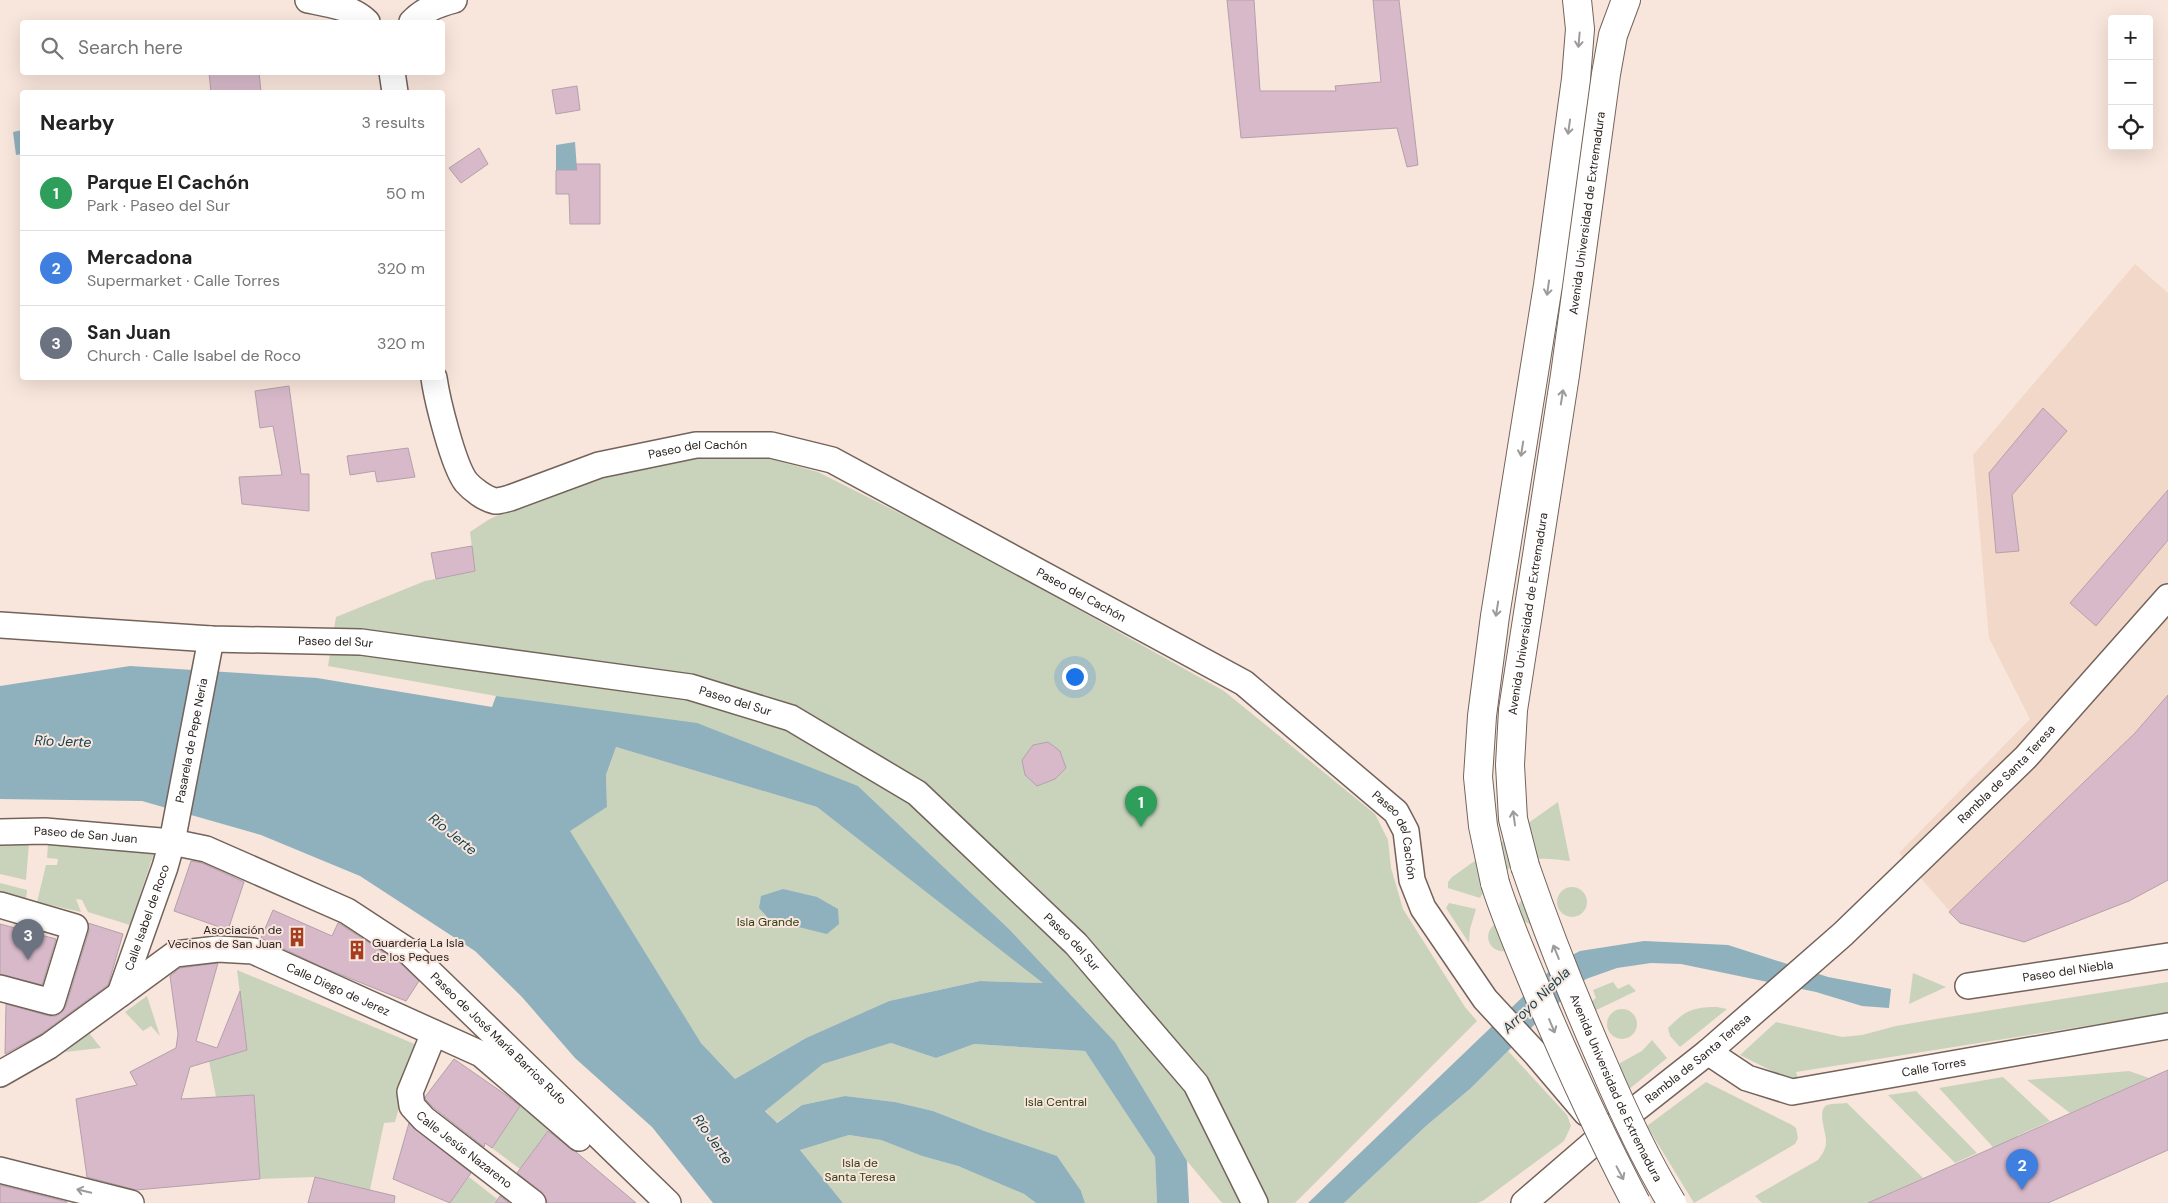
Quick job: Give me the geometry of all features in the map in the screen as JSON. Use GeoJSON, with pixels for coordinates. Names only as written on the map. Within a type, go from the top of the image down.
{"type":"FeatureCollection","features":[{"type":"Feature","properties":{"kind":"main road"},"geometry":{"type":"LineString","coordinates":[[1577,0],[1580,29],[1576,79],[1548,285],[1495,616],[1482,716],[1478,777],[1483,826],[1495,883],[1511,929],[1554,1031],[1636,1203]]}},
{"type":"Feature","properties":{"kind":"main road","name":"Avenida Universidad de Extremadura"},"geometry":{"type":"LineString","coordinates":[[1626,0],[1613,35],[1606,74],[1565,376],[1513,710],[1510,765],[1513,819],[1525,866],[1544,923],[1588,1030],[1642,1147],[1672,1203]]}},
{"type":"Feature","properties":{"kind":"street"},"geometry":{"type":"LineString","coordinates":[[308,0],[331,4],[359,15],[364,20]]}},
{"type":"Feature","properties":{"kind":"street"},"geometry":{"type":"LineString","coordinates":[[414,20],[439,4],[454,0]]}},
{"type":"Feature","properties":{"kind":"street"},"geometry":{"type":"LineString","coordinates":[[392,75],[395,90]]}},
{"type":"Feature","properties":{"kind":"street","name":"Paseo del Cachón"},"geometry":{"type":"LineString","coordinates":[[434,380],[436,398],[458,468],[465,481],[479,493],[495,501],[510,498],[599,464],[696,445],[771,445],[832,460],[1244,683],[1396,812],[1406,831],[1412,880],[1423,908],[1485,999],[1536,1053],[1604,1134]]}},
{"type":"Feature","properties":{"kind":"street","name":"Rambla de Santa Teresa"},"geometry":{"type":"LineString","coordinates":[[1524,1203],[1604,1134],[1708,1052],[1836,941],[2026,757],[2168,597]]}},
{"type":"Feature","properties":{"kind":"street","name":"Paseo del Sur"},"geometry":{"type":"LineString","coordinates":[[0,625],[211,640],[361,642],[690,686],[791,718],[917,792],[1076,944],[1196,1084],[1254,1203]]}},
{"type":"Feature","properties":{"kind":"street","name":"Pasarela de Pepe Neria"},"geometry":{"type":"LineString","coordinates":[[172,842],[211,640]]}},
{"type":"Feature","properties":{"kind":"street","name":"Paseo de San Juan"},"geometry":{"type":"LineString","coordinates":[[0,832],[44,832],[172,842]]}},
{"type":"Feature","properties":{"kind":"street","name":"Calle Isabel de Roco"},"geometry":{"type":"LineString","coordinates":[[120,994],[172,842]]}},
{"type":"Feature","properties":{"kind":"street","name":"Paseo de José María Barrios Rufo"},"geometry":{"type":"LineString","coordinates":[[172,842],[206,849],[347,911],[408,951],[668,1203]]}},
{"type":"Feature","properties":{"kind":"street"},"geometry":{"type":"LineString","coordinates":[[0,905],[74,927],[52,1002],[0,988]]}},
{"type":"Feature","properties":{"kind":"street","name":"Calle Diego de Jerez"},"geometry":{"type":"LineString","coordinates":[[0,1074],[49,1046],[175,954],[218,949],[253,951],[481,1054],[623,1176],[650,1203]]}},
{"type":"Feature","properties":{"kind":"street","name":"Paseo del Niebla"},"geometry":{"type":"LineString","coordinates":[[1968,986],[2168,956]]}},
{"type":"Feature","properties":{"kind":"street","name":"Calle Torres"},"geometry":{"type":"LineString","coordinates":[[1708,1052],[1747,1078],[1792,1092],[1989,1059],[2168,1026]]}},
{"type":"Feature","properties":{"kind":"street","name":"Calle Jesús Nazareno"},"geometry":{"type":"LineString","coordinates":[[434,1033],[410,1092],[412,1106],[424,1119],[533,1203]]}},
{"type":"Feature","properties":{"kind":"street"},"geometry":{"type":"LineString","coordinates":[[0,1170],[131,1203]]}},
{"type":"Feature","properties":{"kind":"shaded area"},"geometry":{"type":"Polygon","coordinates":[[[2135,264],[2168,293],[2168,880],[2129,901],[2024,942],[1960,923],[1899,853],[2030,719],[1989,638],[1973,455],[2135,264]]]}},
{"type":"Feature","properties":{"kind":"green space"},"geometry":{"type":"Polygon","coordinates":[[[704,454],[759,456],[818,472],[919,523],[929,526],[1224,691],[1375,814],[1388,840],[1391,868],[1403,909],[1465,1007],[1477,1021],[1295,1203],[1222,1203],[1187,1161],[1115,1042],[1009,929],[858,786],[535,703],[328,666],[336,617],[425,581],[475,571],[470,532],[488,520],[513,508],[635,468],[704,454]]]}},
{"type":"Feature","properties":{"kind":"green space","name":"Isla Grande"},"geometry":{"type":"Polygon","coordinates":[[[616,747],[817,807],[1044,983],[980,981],[889,1001],[806,1038],[735,1079],[701,1043],[569,831],[607,807],[606,775],[616,747]]]}},
{"type":"Feature","properties":{"kind":"green space"},"geometry":{"type":"Polygon","coordinates":[[[1558,802],[1570,861],[1542,859],[1520,863],[1497,878],[1480,898],[1448,888],[1448,882],[1452,877],[1558,802]]]}},
{"type":"Feature","properties":{"kind":"green space"},"geometry":{"type":"Polygon","coordinates":[[[0,842],[29,843],[26,880],[0,874],[0,842]]]}},
{"type":"Feature","properties":{"kind":"green space"},"geometry":{"type":"Polygon","coordinates":[[[48,844],[156,847],[130,925],[88,912],[82,900],[76,899],[81,912],[37,902],[46,865],[57,865],[58,859],[47,858],[48,844]]]}},
{"type":"Feature","properties":{"kind":"green space"},"geometry":{"type":"Polygon","coordinates":[[[0,883],[27,890],[26,900],[0,894],[0,883]]]}},
{"type":"Feature","properties":{"kind":"green space"},"geometry":{"type":"Polygon","coordinates":[[[1572,887],[1583,891],[1587,902],[1583,913],[1572,917],[1561,913],[1557,902],[1561,891],[1572,887]]]}},
{"type":"Feature","properties":{"kind":"green space"},"geometry":{"type":"Polygon","coordinates":[[[1526,896],[1532,925],[1523,921],[1519,911],[1520,902],[1526,896]]]}},
{"type":"Feature","properties":{"kind":"green space"},"geometry":{"type":"Polygon","coordinates":[[[1449,903],[1476,909],[1470,929],[1469,943],[1446,908],[1449,903]]]}},
{"type":"Feature","properties":{"kind":"green space"},"geometry":{"type":"Polygon","coordinates":[[[1496,923],[1507,951],[1496,949],[1489,942],[1489,932],[1496,923]]]}},
{"type":"Feature","properties":{"kind":"green space"},"geometry":{"type":"Polygon","coordinates":[[[237,970],[417,1045],[395,1122],[384,1123],[370,1190],[315,1177],[260,1179],[254,1095],[216,1097],[209,1061],[247,1050],[237,970]]]}},
{"type":"Feature","properties":{"kind":"green space"},"geometry":{"type":"Polygon","coordinates":[[[1913,973],[1946,987],[1909,1004],[1913,973]]]}},
{"type":"Feature","properties":{"kind":"green space"},"geometry":{"type":"Polygon","coordinates":[[[1613,982],[1618,989],[1629,984],[1636,991],[1586,1015],[1587,1005],[1596,998],[1593,990],[1613,982]]]}},
{"type":"Feature","properties":{"kind":"green space"},"geometry":{"type":"Polygon","coordinates":[[[2168,982],[2168,1013],[1796,1072],[1800,1085],[1740,1055],[1776,1022],[1842,1037],[1862,1035],[1896,1026],[1942,1018],[2168,982]]]}},
{"type":"Feature","properties":{"kind":"green space"},"geometry":{"type":"Polygon","coordinates":[[[147,996],[160,1036],[151,1026],[143,1031],[125,1012],[147,996]]]}},
{"type":"Feature","properties":{"kind":"green space"},"geometry":{"type":"Polygon","coordinates":[[[1717,1007],[1727,1009],[1680,1047],[1670,1036],[1668,1028],[1684,1014],[1695,1009],[1717,1007]]]}},
{"type":"Feature","properties":{"kind":"green space"},"geometry":{"type":"Polygon","coordinates":[[[1622,1009],[1633,1013],[1637,1024],[1633,1035],[1622,1039],[1611,1035],[1607,1024],[1611,1013],[1622,1009]]]}},
{"type":"Feature","properties":{"kind":"green space"},"geometry":{"type":"Polygon","coordinates":[[[89,1033],[101,1048],[65,1052],[89,1033]]]}},
{"type":"Feature","properties":{"kind":"green space"},"geometry":{"type":"Polygon","coordinates":[[[1652,1040],[1667,1058],[1622,1095],[1620,1063],[1642,1051],[1652,1040]]]}},
{"type":"Feature","properties":{"kind":"green space","name":"Isla Central"},"geometry":{"type":"Polygon","coordinates":[[[891,1043],[936,1058],[974,1044],[1085,1051],[1155,1157],[1157,1203],[1085,1203],[1081,1191],[987,1132],[933,1111],[895,1102],[845,1096],[802,1105],[776,1123],[765,1110],[823,1064],[891,1043]]]}},
{"type":"Feature","properties":{"kind":"green space"},"geometry":{"type":"Polygon","coordinates":[[[1508,1051],[1567,1115],[1571,1126],[1564,1141],[1478,1203],[1344,1203],[1426,1126],[1471,1088],[1508,1051]]]}},
{"type":"Feature","properties":{"kind":"green space"},"geometry":{"type":"Polygon","coordinates":[[[2129,1071],[2149,1078],[2070,1113],[2027,1080],[2129,1071]]]}},
{"type":"Feature","properties":{"kind":"green space"},"geometry":{"type":"Polygon","coordinates":[[[2003,1077],[2050,1121],[2017,1136],[2024,1152],[2000,1163],[1992,1146],[1939,1088],[2003,1077]]]}},
{"type":"Feature","properties":{"kind":"green space"},"geometry":{"type":"Polygon","coordinates":[[[1706,1082],[1792,1125],[1796,1128],[1798,1138],[1795,1144],[1694,1203],[1647,1126],[1706,1082]]]}},
{"type":"Feature","properties":{"kind":"green space"},"geometry":{"type":"Polygon","coordinates":[[[1916,1091],[1977,1153],[1955,1163],[1888,1095],[1916,1091]]]}},
{"type":"Feature","properties":{"kind":"green space"},"geometry":{"type":"Polygon","coordinates":[[[1847,1103],[1923,1178],[1868,1203],[1762,1203],[1755,1196],[1818,1160],[1826,1145],[1822,1117],[1824,1108],[1829,1104],[1847,1103]]]}},
{"type":"Feature","properties":{"kind":"green space"},"geometry":{"type":"Polygon","coordinates":[[[521,1105],[549,1129],[520,1169],[492,1148],[521,1105]]]}},
{"type":"Feature","properties":{"kind":"green space","name":"Isla de Santa Teresa"},"geometry":{"type":"Polygon","coordinates":[[[849,1135],[881,1140],[922,1156],[958,1166],[1024,1194],[1036,1203],[843,1203],[800,1150],[849,1135]]]}},
{"type":"Feature","properties":{"kind":"green space"},"geometry":{"type":"Polygon","coordinates":[[[469,1177],[497,1199],[494,1203],[450,1203],[469,1177]]]}},
{"type":"Feature","properties":{"kind":"water"},"geometry":{"type":"Polygon","coordinates":[[[20,130],[20,154],[16,155],[13,132],[20,130]]]}},
{"type":"Feature","properties":{"kind":"water"},"geometry":{"type":"Polygon","coordinates":[[[575,142],[577,170],[556,170],[556,145],[575,142]]]}},
{"type":"Feature","properties":{"kind":"water","name":"Río Jerte"},"geometry":{"type":"Polygon","coordinates":[[[130,666],[317,678],[492,707],[496,696],[697,723],[858,786],[1009,929],[1115,1042],[1187,1161],[1189,1203],[1157,1203],[1155,1157],[1085,1051],[974,1044],[936,1058],[891,1043],[823,1064],[765,1111],[777,1123],[802,1105],[845,1096],[895,1102],[933,1111],[1057,1156],[1081,1191],[1085,1203],[1036,1203],[1024,1194],[958,1166],[922,1156],[881,1140],[849,1135],[800,1150],[843,1203],[713,1203],[652,1127],[575,1058],[522,997],[475,951],[360,876],[261,835],[142,801],[0,799],[0,686],[130,666]],[[616,747],[606,775],[607,807],[570,831],[701,1043],[735,1079],[806,1038],[889,1001],[980,981],[1043,983],[817,807],[616,747]]]}},
{"type":"Feature","properties":{"kind":"water"},"geometry":{"type":"Polygon","coordinates":[[[783,889],[817,897],[838,909],[839,924],[827,934],[770,920],[759,908],[761,896],[783,889]]]}},
{"type":"Feature","properties":{"kind":"water","name":"Arroyo Niebla"},"geometry":{"type":"Polygon","coordinates":[[[1644,941],[1728,945],[1828,977],[1891,989],[1889,1008],[1862,1006],[1816,992],[1681,964],[1651,963],[1617,968],[1586,979],[1539,1020],[1471,1088],[1426,1126],[1344,1203],[1308,1203],[1559,962],[1580,951],[1644,941]]]}},
{"type":"Feature","properties":{"kind":"building"},"geometry":{"type":"Polygon","coordinates":[[[1227,0],[1254,0],[1260,91],[1336,91],[1335,86],[1381,82],[1373,0],[1399,0],[1418,165],[1407,167],[1397,128],[1241,138],[1227,0]]]}},
{"type":"Feature","properties":{"kind":"building"},"geometry":{"type":"Polygon","coordinates":[[[209,75],[259,75],[261,90],[211,90],[209,75]]]}},
{"type":"Feature","properties":{"kind":"building"},"geometry":{"type":"Polygon","coordinates":[[[577,86],[580,110],[556,114],[552,90],[577,86]]]}},
{"type":"Feature","properties":{"kind":"building"},"geometry":{"type":"Polygon","coordinates":[[[479,148],[488,164],[461,183],[449,168],[479,148]]]}},
{"type":"Feature","properties":{"kind":"building"},"geometry":{"type":"Polygon","coordinates":[[[576,164],[600,164],[600,224],[570,224],[569,194],[556,194],[556,170],[577,170],[576,164]]]}},
{"type":"Feature","properties":{"kind":"building"},"geometry":{"type":"Polygon","coordinates":[[[289,386],[301,474],[309,474],[309,511],[242,504],[239,477],[282,475],[273,426],[260,428],[255,391],[289,386]]]}},
{"type":"Feature","properties":{"kind":"building"},"geometry":{"type":"Polygon","coordinates":[[[2043,408],[2067,431],[2012,495],[2019,551],[1996,553],[1989,473],[2043,408]]]}},
{"type":"Feature","properties":{"kind":"building"},"geometry":{"type":"Polygon","coordinates":[[[408,448],[415,477],[377,482],[375,471],[350,475],[347,456],[408,448]]]}},
{"type":"Feature","properties":{"kind":"building"},"geometry":{"type":"Polygon","coordinates":[[[2168,490],[2168,540],[2096,626],[2070,603],[2168,490]]]}},
{"type":"Feature","properties":{"kind":"building"},"geometry":{"type":"Polygon","coordinates":[[[472,546],[475,571],[436,579],[431,553],[472,546]]]}},
{"type":"Feature","properties":{"kind":"building"},"geometry":{"type":"Polygon","coordinates":[[[2168,695],[2168,880],[2129,901],[2024,942],[1960,923],[1949,912],[2135,733],[2168,695]]]}},
{"type":"Feature","properties":{"kind":"building"},"geometry":{"type":"Polygon","coordinates":[[[1048,742],[1060,751],[1066,768],[1055,779],[1037,786],[1025,775],[1022,760],[1033,745],[1048,742]]]}},
{"type":"Feature","properties":{"kind":"building"},"geometry":{"type":"Polygon","coordinates":[[[191,861],[202,863],[244,882],[228,930],[174,911],[191,861]]]}},
{"type":"Feature","properties":{"kind":"building","name":"Guardería La Isla de los Peques"},"geometry":{"type":"Polygon","coordinates":[[[273,910],[332,936],[338,923],[399,962],[419,981],[406,1001],[322,967],[261,938],[273,910]]]}},
{"type":"Feature","properties":{"kind":"building"},"geometry":{"type":"Polygon","coordinates":[[[88,923],[123,934],[108,985],[41,1034],[5,1054],[6,1004],[49,1016],[56,1016],[62,1012],[66,1006],[89,931],[88,923]]]}},
{"type":"Feature","properties":{"kind":"building"},"geometry":{"type":"Polygon","coordinates":[[[0,924],[56,939],[42,985],[0,974],[0,924]]]}},
{"type":"Feature","properties":{"kind":"building"},"geometry":{"type":"Polygon","coordinates":[[[218,963],[196,1041],[217,1048],[240,991],[247,1050],[190,1067],[181,1099],[254,1095],[260,1179],[136,1190],[87,1177],[76,1099],[137,1085],[130,1072],[176,1048],[178,1034],[170,976],[180,968],[218,963]]]}},
{"type":"Feature","properties":{"kind":"building"},"geometry":{"type":"Polygon","coordinates":[[[454,1059],[520,1106],[492,1148],[485,1143],[484,1147],[426,1100],[425,1097],[454,1059]]]}},
{"type":"Feature","properties":{"kind":"building"},"geometry":{"type":"Polygon","coordinates":[[[2168,1070],[2168,1150],[2048,1203],[1868,1203],[2168,1070]]]}},
{"type":"Feature","properties":{"kind":"building"},"geometry":{"type":"Polygon","coordinates":[[[409,1123],[471,1173],[450,1203],[393,1179],[409,1123]]]}},
{"type":"Feature","properties":{"kind":"building"},"geometry":{"type":"Polygon","coordinates":[[[548,1131],[636,1203],[547,1203],[542,1192],[517,1173],[548,1131]]]}},
{"type":"Feature","properties":{"kind":"building"},"geometry":{"type":"Polygon","coordinates":[[[315,1177],[395,1196],[394,1203],[308,1203],[315,1177]]]}},
{"type":"Feature","properties":{"kind":"building"},"geometry":{"type":"Polygon","coordinates":[[[0,1185],[67,1202],[67,1203],[0,1203],[0,1185]]]}},
{"type":"Feature","properties":{"kind":"building"},"geometry":{"type":"Polygon","coordinates":[[[500,1196],[509,1203],[495,1203],[500,1196]]]}},
{"type":"Feature","properties":{"kind":"place","name":"Parque El Cachón"},"geometry":{"type":"Point","coordinates":[1141,827]}},
{"type":"Feature","properties":{"kind":"place","name":"Asociación de Vecinos de San Juan"},"geometry":{"type":"Point","coordinates":[297,937]}},
{"type":"Feature","properties":{"kind":"place","name":"Guardería La Isla de los Peques"},"geometry":{"type":"Point","coordinates":[357,950]}},
{"type":"Feature","properties":{"kind":"place","name":"San Juan"},"geometry":{"type":"Point","coordinates":[28,960]}},
{"type":"Feature","properties":{"kind":"place","name":"Mercadona"},"geometry":{"type":"Point","coordinates":[2022,1190]}}]}
